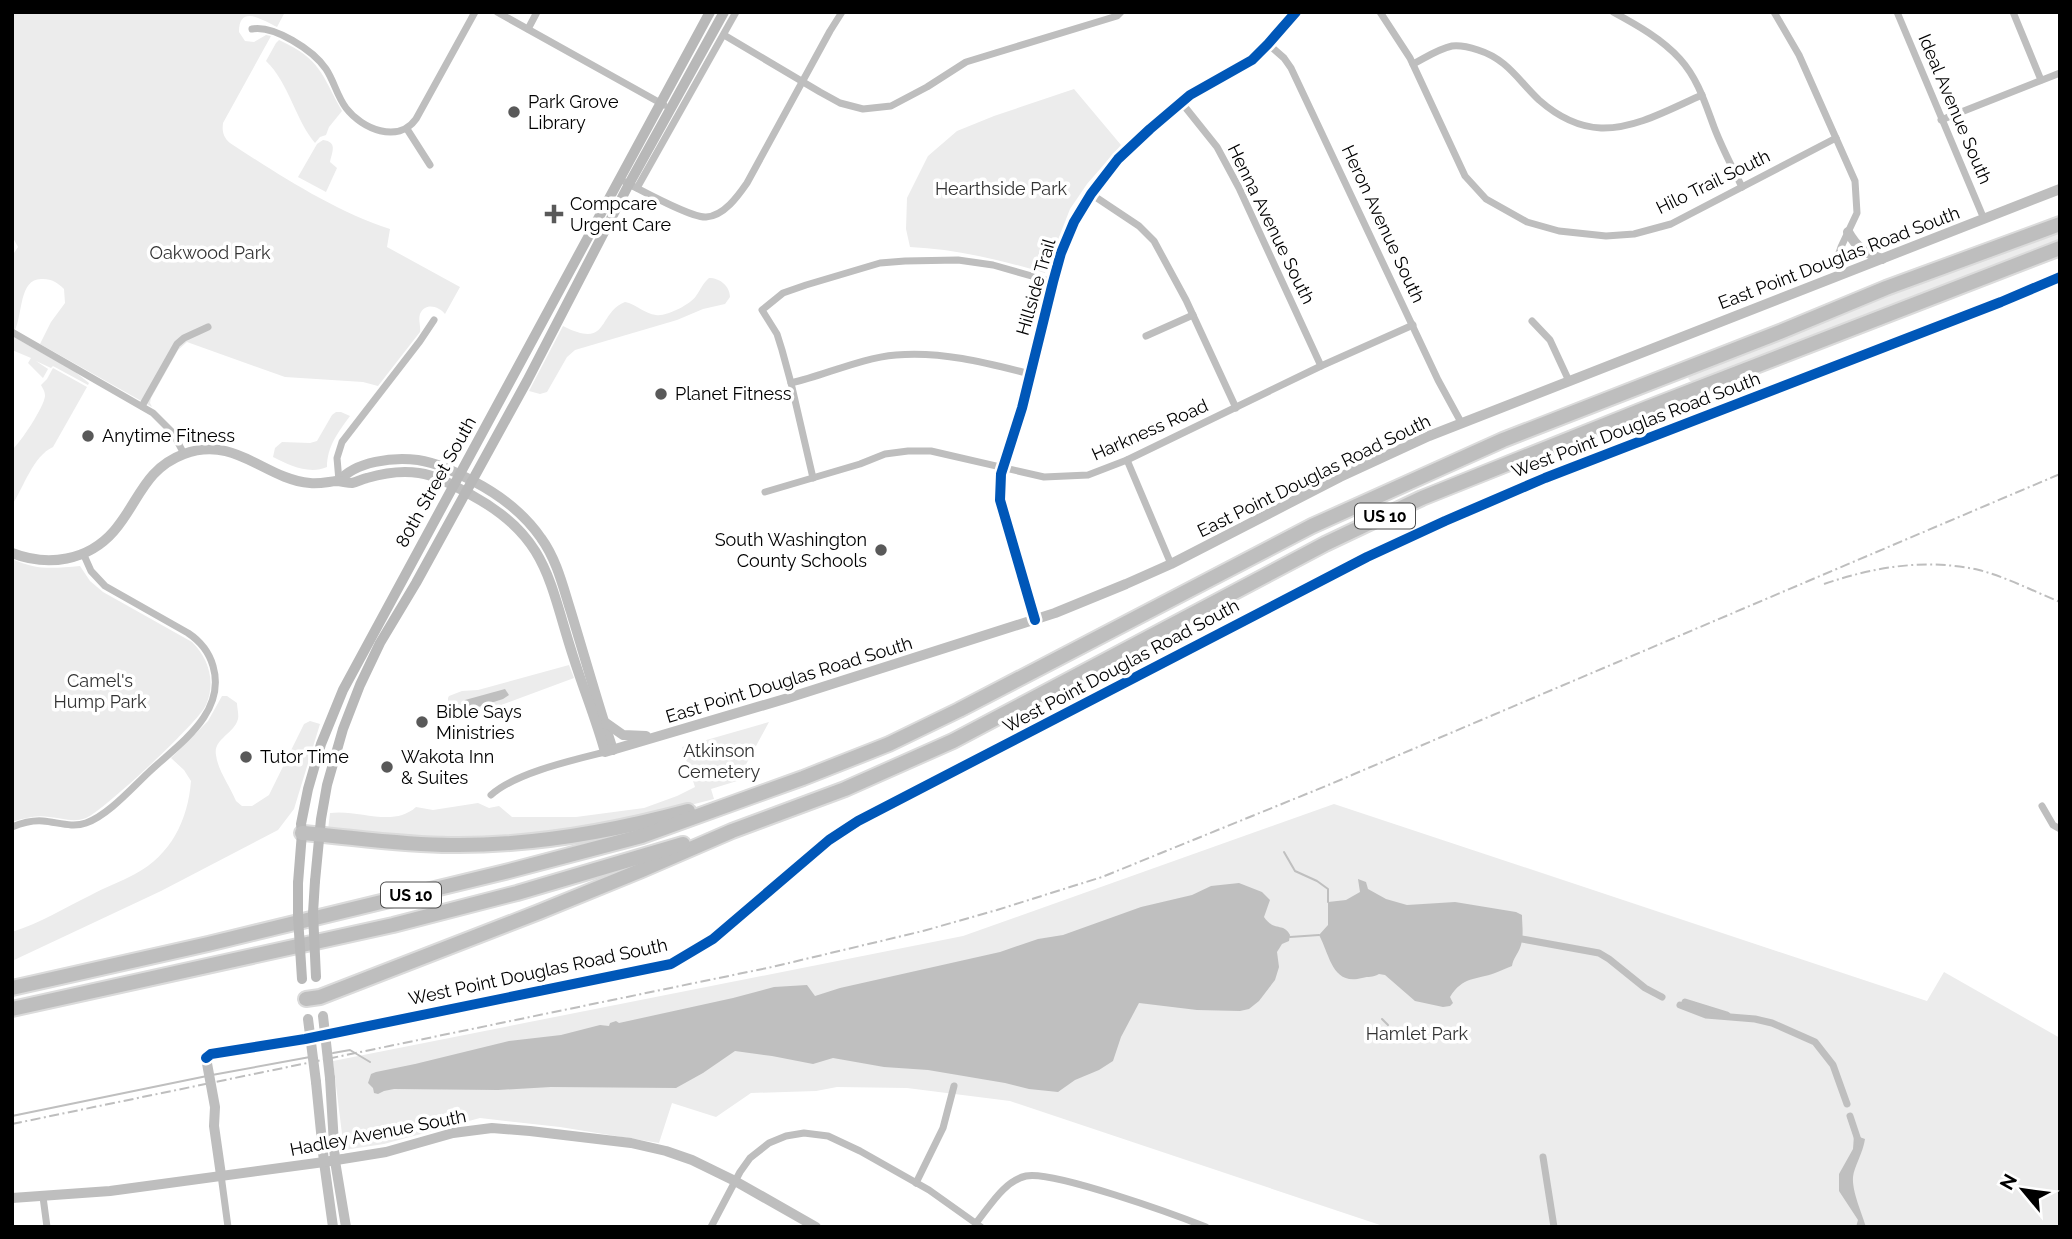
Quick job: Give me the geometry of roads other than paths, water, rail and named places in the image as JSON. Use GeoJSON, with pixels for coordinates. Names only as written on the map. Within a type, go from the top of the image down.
{"type":"FeatureCollection","features":[{"type":"Feature","properties":{"kind":"highway","name":"US 10"},"geometry":{"type":"LineString","coordinates":[[12,988],[221,941],[642,836],[803,778],[889,744],[1312,526],[1503,440],[1886,288],[2060,224]]}},
{"type":"Feature","properties":{"kind":"highway","name":"US 10"},"geometry":{"type":"LineString","coordinates":[[12,1009],[393,925],[517,893],[732,831],[845,789],[953,741],[1325,544],[1423,498],[2060,248]]}},
{"type":"Feature","properties":{"kind":"highway"},"geometry":{"type":"LineString","coordinates":[[302,833],[451,845],[541,840],[639,824],[803,778]]}},
{"type":"Feature","properties":{"kind":"highway"},"geometry":{"type":"LineString","coordinates":[[313,998],[565,902],[732,831]]}},
{"type":"Feature","properties":{"kind":"main road","name":"80th Street South"},"geometry":{"type":"LineString","coordinates":[[313,998],[302,979],[298,918],[301,824],[311,778],[334,711],[359,659],[710,12]]}},
{"type":"Feature","properties":{"kind":"main road","name":"80th Street South"},"geometry":{"type":"LineString","coordinates":[[313,998],[316,977],[313,913],[321,819],[330,773],[355,696],[380,643],[422,573],[633,186],[724,12]]}},
{"type":"Feature","properties":{"kind":"street"},"geometry":{"type":"LineString","coordinates":[[251,29],[271,30],[313,54],[329,74],[344,105],[357,118],[384,132],[396,133],[407,129],[416,119],[475,12]]}},
{"type":"Feature","properties":{"kind":"street"},"geometry":{"type":"LineString","coordinates":[[497,12],[671,109]]}},
{"type":"Feature","properties":{"kind":"street"},"geometry":{"type":"LineString","coordinates":[[527,29],[537,12]]}},
{"type":"Feature","properties":{"kind":"street","name":"80th Street South"},"geometry":{"type":"LineString","coordinates":[[633,186],[736,12]]}},
{"type":"Feature","properties":{"kind":"street"},"geometry":{"type":"LineString","coordinates":[[618,178],[691,214],[706,217],[718,213],[737,198],[747,183],[842,12]]}},
{"type":"Feature","properties":{"kind":"street"},"geometry":{"type":"LineString","coordinates":[[724,35],[820,92],[863,109],[891,106],[966,62],[1117,16],[1121,12]]}},
{"type":"Feature","properties":{"kind":"street","name":"Hillside Trail"},"geometry":{"type":"LineString","coordinates":[[1035,620],[1000,500],[1003,467],[1031,374],[1061,253],[1074,222],[1118,159],[1181,102],[1213,80],[1245,64],[1268,44],[1296,12]]}},
{"type":"Feature","properties":{"kind":"street","name":"Hilo Trail South"},"geometry":{"type":"LineString","coordinates":[[1380,12],[1413,64],[1465,176],[1486,199],[1527,222],[1559,231],[1606,236],[1634,234],[1671,224],[1836,138]]}},
{"type":"Feature","properties":{"kind":"street"},"geometry":{"type":"LineString","coordinates":[[1613,12],[1669,48],[1682,61],[1702,95],[1741,187]]}},
{"type":"Feature","properties":{"kind":"street"},"geometry":{"type":"LineString","coordinates":[[1774,12],[1799,55],[1854,181],[1857,213],[1837,260],[1840,275]]}},
{"type":"Feature","properties":{"kind":"street","name":"Ideal Avenue South"},"geometry":{"type":"LineString","coordinates":[[1897,12],[1984,219]]}},
{"type":"Feature","properties":{"kind":"street"},"geometry":{"type":"LineString","coordinates":[[2013,12],[2041,80]]}},
{"type":"Feature","properties":{"kind":"street","name":"Heron Avenue South"},"geometry":{"type":"LineString","coordinates":[[1268,44],[1291,68],[1462,424]]}},
{"type":"Feature","properties":{"kind":"street"},"geometry":{"type":"LineString","coordinates":[[1413,64],[1450,46],[1468,47],[1488,53],[1505,63],[1542,103],[1568,120],[1591,127],[1629,124],[1702,95]]}},
{"type":"Feature","properties":{"kind":"street"},"geometry":{"type":"LineString","coordinates":[[1941,120],[2060,73]]}},
{"type":"Feature","properties":{"kind":"street","name":"Henna Avenue South"},"geometry":{"type":"LineString","coordinates":[[1181,102],[1217,147],[1239,188],[1321,366]]}},
{"type":"Feature","properties":{"kind":"street"},"geometry":{"type":"LineString","coordinates":[[407,129],[430,165]]}},
{"type":"Feature","properties":{"kind":"street","name":"East Point Douglas Road South"},"geometry":{"type":"LineString","coordinates":[[491,795],[502,786],[523,776],[1035,620],[1171,564],[1340,477],[1462,424],[2060,188]]}},
{"type":"Feature","properties":{"kind":"street"},"geometry":{"type":"LineString","coordinates":[[1091,194],[1139,226],[1154,241],[1193,315],[1236,408]]}},
{"type":"Feature","properties":{"kind":"street"},"geometry":{"type":"LineString","coordinates":[[1849,232],[1855,244],[1865,253],[1882,259]]}},
{"type":"Feature","properties":{"kind":"street"},"geometry":{"type":"LineString","coordinates":[[813,478],[791,383],[776,334],[762,310],[783,293],[880,263],[958,260],[981,263],[1053,282]]}},
{"type":"Feature","properties":{"kind":"street","name":"West Point Douglas Road South"},"geometry":{"type":"LineString","coordinates":[[221,1175],[202,1065],[211,1054],[305,1039],[671,964],[713,939],[829,839],[858,821],[1364,559],[1545,478],[2060,277]]}},
{"type":"Feature","properties":{"kind":"street"},"geometry":{"type":"LineString","coordinates":[[1146,336],[1193,315]]}},
{"type":"Feature","properties":{"kind":"street"},"geometry":{"type":"LineString","coordinates":[[339,481],[337,458],[342,442],[434,320]]}},
{"type":"Feature","properties":{"kind":"street"},"geometry":{"type":"LineString","coordinates":[[1532,321],[1550,340],[1569,381]]}},
{"type":"Feature","properties":{"kind":"street","name":"Harkness Road"},"geometry":{"type":"LineString","coordinates":[[765,492],[885,454],[908,451],[930,451],[1044,477],[1088,475],[1127,460],[1321,366],[1413,325]]}},
{"type":"Feature","properties":{"kind":"street"},"geometry":{"type":"LineString","coordinates":[[142,406],[177,344],[208,327]]}},
{"type":"Feature","properties":{"kind":"street"},"geometry":{"type":"LineString","coordinates":[[12,332],[142,406],[168,426],[184,454]]}},
{"type":"Feature","properties":{"kind":"street"},"geometry":{"type":"LineString","coordinates":[[791,383],[895,355],[953,357],[1031,374]]}},
{"type":"Feature","properties":{"kind":"street"},"geometry":{"type":"LineString","coordinates":[[12,553],[48,561],[69,559],[83,554],[114,531],[153,473],[184,454],[199,451],[228,452],[245,456],[295,481],[351,483],[382,474],[410,472],[427,475],[489,505],[511,521],[527,538],[548,578],[575,663],[609,751]]}},
{"type":"Feature","properties":{"kind":"street"},"geometry":{"type":"LineString","coordinates":[[339,481],[347,471],[383,461],[401,459],[434,464],[460,474],[519,511],[549,551],[561,580],[605,722],[609,751]]}},
{"type":"Feature","properties":{"kind":"street"},"geometry":{"type":"LineString","coordinates":[[1127,460],[1171,564]]}},
{"type":"Feature","properties":{"kind":"street"},"geometry":{"type":"LineString","coordinates":[[12,827],[32,821],[79,825],[93,820],[128,792],[199,725],[213,700],[216,684],[214,670],[209,656],[199,642],[188,633],[105,586],[91,571],[83,554]]}},
{"type":"Feature","properties":{"kind":"street"},"geometry":{"type":"LineString","coordinates":[[605,722],[616,732],[627,736],[664,735]]}},
{"type":"Feature","properties":{"kind":"street"},"geometry":{"type":"LineString","coordinates":[[2042,806],[2053,825],[2060,829]]}},
{"type":"Feature","properties":{"kind":"street"},"geometry":{"type":"LineString","coordinates":[[313,998],[323,1016],[335,1161],[346,1227]]}},
{"type":"Feature","properties":{"kind":"street"},"geometry":{"type":"LineString","coordinates":[[313,998],[308,1020],[333,1227]]}},
{"type":"Feature","properties":{"kind":"street"},"geometry":{"type":"LineString","coordinates":[[916,1183],[943,1128],[954,1086]]}},
{"type":"Feature","properties":{"kind":"street","name":"Hadley Avenue South"},"geometry":{"type":"LineString","coordinates":[[12,1198],[110,1191],[335,1161],[386,1152],[453,1133],[492,1128],[638,1144],[692,1160],[736,1181],[816,1227]]}},
{"type":"Feature","properties":{"kind":"street"},"geometry":{"type":"LineString","coordinates":[[710,1227],[740,1172],[755,1153],[786,1136],[804,1133],[828,1136],[916,1183],[978,1225],[1005,1187],[1025,1176],[1036,1175],[1070,1182],[1206,1227]]}},
{"type":"Feature","properties":{"kind":"street"},"geometry":{"type":"LineString","coordinates":[[1543,1157],[1555,1227]]}},
{"type":"Feature","properties":{"kind":"street"},"geometry":{"type":"LineString","coordinates":[[221,1175],[228,1227]]}},
{"type":"Feature","properties":{"kind":"street"},"geometry":{"type":"LineString","coordinates":[[43,1197],[47,1227]]}},
{"type":"Feature","properties":{"kind":"waterway"},"geometry":{"type":"LineString","coordinates":[[1284,852],[1295,871],[1328,889],[1328,902]]}},
{"type":"Feature","properties":{"kind":"waterway"},"geometry":{"type":"LineString","coordinates":[[1290,937],[1319,935]]}},
{"type":"Feature","properties":{"kind":"waterway"},"geometry":{"type":"LineString","coordinates":[[1522,939],[1599,953],[1645,988],[1662,997]]}},
{"type":"Feature","properties":{"kind":"waterway"},"geometry":{"type":"LineString","coordinates":[[1685,1002],[1727,1015]]}},
{"type":"Feature","properties":{"kind":"waterway"},"geometry":{"type":"LineString","coordinates":[[1680,1005],[1706,1015],[1772,1023],[1815,1042],[1833,1065],[1847,1104]]}},
{"type":"Feature","properties":{"kind":"waterway"},"geometry":{"type":"LineString","coordinates":[[1382,1019],[1388,1025]]}},
{"type":"Feature","properties":{"kind":"waterway"},"geometry":{"type":"LineString","coordinates":[[333,1053],[350,1050],[370,1062]]}},
{"type":"Feature","properties":{"kind":"waterway"},"geometry":{"type":"LineString","coordinates":[[212,1075],[310,1057]]}},
{"type":"Feature","properties":{"kind":"waterway"},"geometry":{"type":"LineString","coordinates":[[12,1116],[207,1076]]}},
{"type":"Feature","properties":{"kind":"waterway"},"geometry":{"type":"LineString","coordinates":[[1850,1116],[1859,1143]]}},
{"type":"Feature","properties":{"kind":"railway"},"geometry":{"type":"LineString","coordinates":[[12,1124],[772,967],[923,931],[1102,877],[1326,786],[2060,474]]}},
{"type":"Feature","properties":{"kind":"railway"},"geometry":{"type":"LineString","coordinates":[[1824,584],[1900,566],[1959,566],[2009,580],[2060,602]]}},
{"type":"Feature","properties":{"kind":"place","name":"Park Grove Library"},"geometry":{"type":"Point","coordinates":[514,112]}},
{"type":"Feature","properties":{"kind":"place","name":"Compcare Urgent Care"},"geometry":{"type":"Point","coordinates":[554,214]}},
{"type":"Feature","properties":{"kind":"place","name":"Planet Fitness"},"geometry":{"type":"Point","coordinates":[661,394]}},
{"type":"Feature","properties":{"kind":"place","name":"Anytime Fitness"},"geometry":{"type":"Point","coordinates":[88,436]}},
{"type":"Feature","properties":{"kind":"place","name":"South Washington County Schools"},"geometry":{"type":"Point","coordinates":[881,550]}},
{"type":"Feature","properties":{"kind":"place","name":"Bible Says Ministries"},"geometry":{"type":"Point","coordinates":[422,722]}},
{"type":"Feature","properties":{"kind":"place","name":"Tutor Time"},"geometry":{"type":"Point","coordinates":[246,757]}},
{"type":"Feature","properties":{"kind":"place","name":"Wakota Inn & Suites"},"geometry":{"type":"Point","coordinates":[387,767]}},
{"type":"Feature","properties":{"kind":"park label","name":"Hearthside Park"},"geometry":{"type":"Point","coordinates":[1001,189]}},
{"type":"Feature","properties":{"kind":"park label","name":"Oakwood Park"},"geometry":{"type":"Point","coordinates":[210,253]}},
{"type":"Feature","properties":{"kind":"park label","name":"Camel's Hump Park"},"geometry":{"type":"Point","coordinates":[100,691]}},
{"type":"Feature","properties":{"kind":"park label","name":"Atkinson Cemetery"},"geometry":{"type":"Point","coordinates":[719,761]}},
{"type":"Feature","properties":{"kind":"park label","name":"Hamlet Park"},"geometry":{"type":"Point","coordinates":[1417,1034]}}]}
